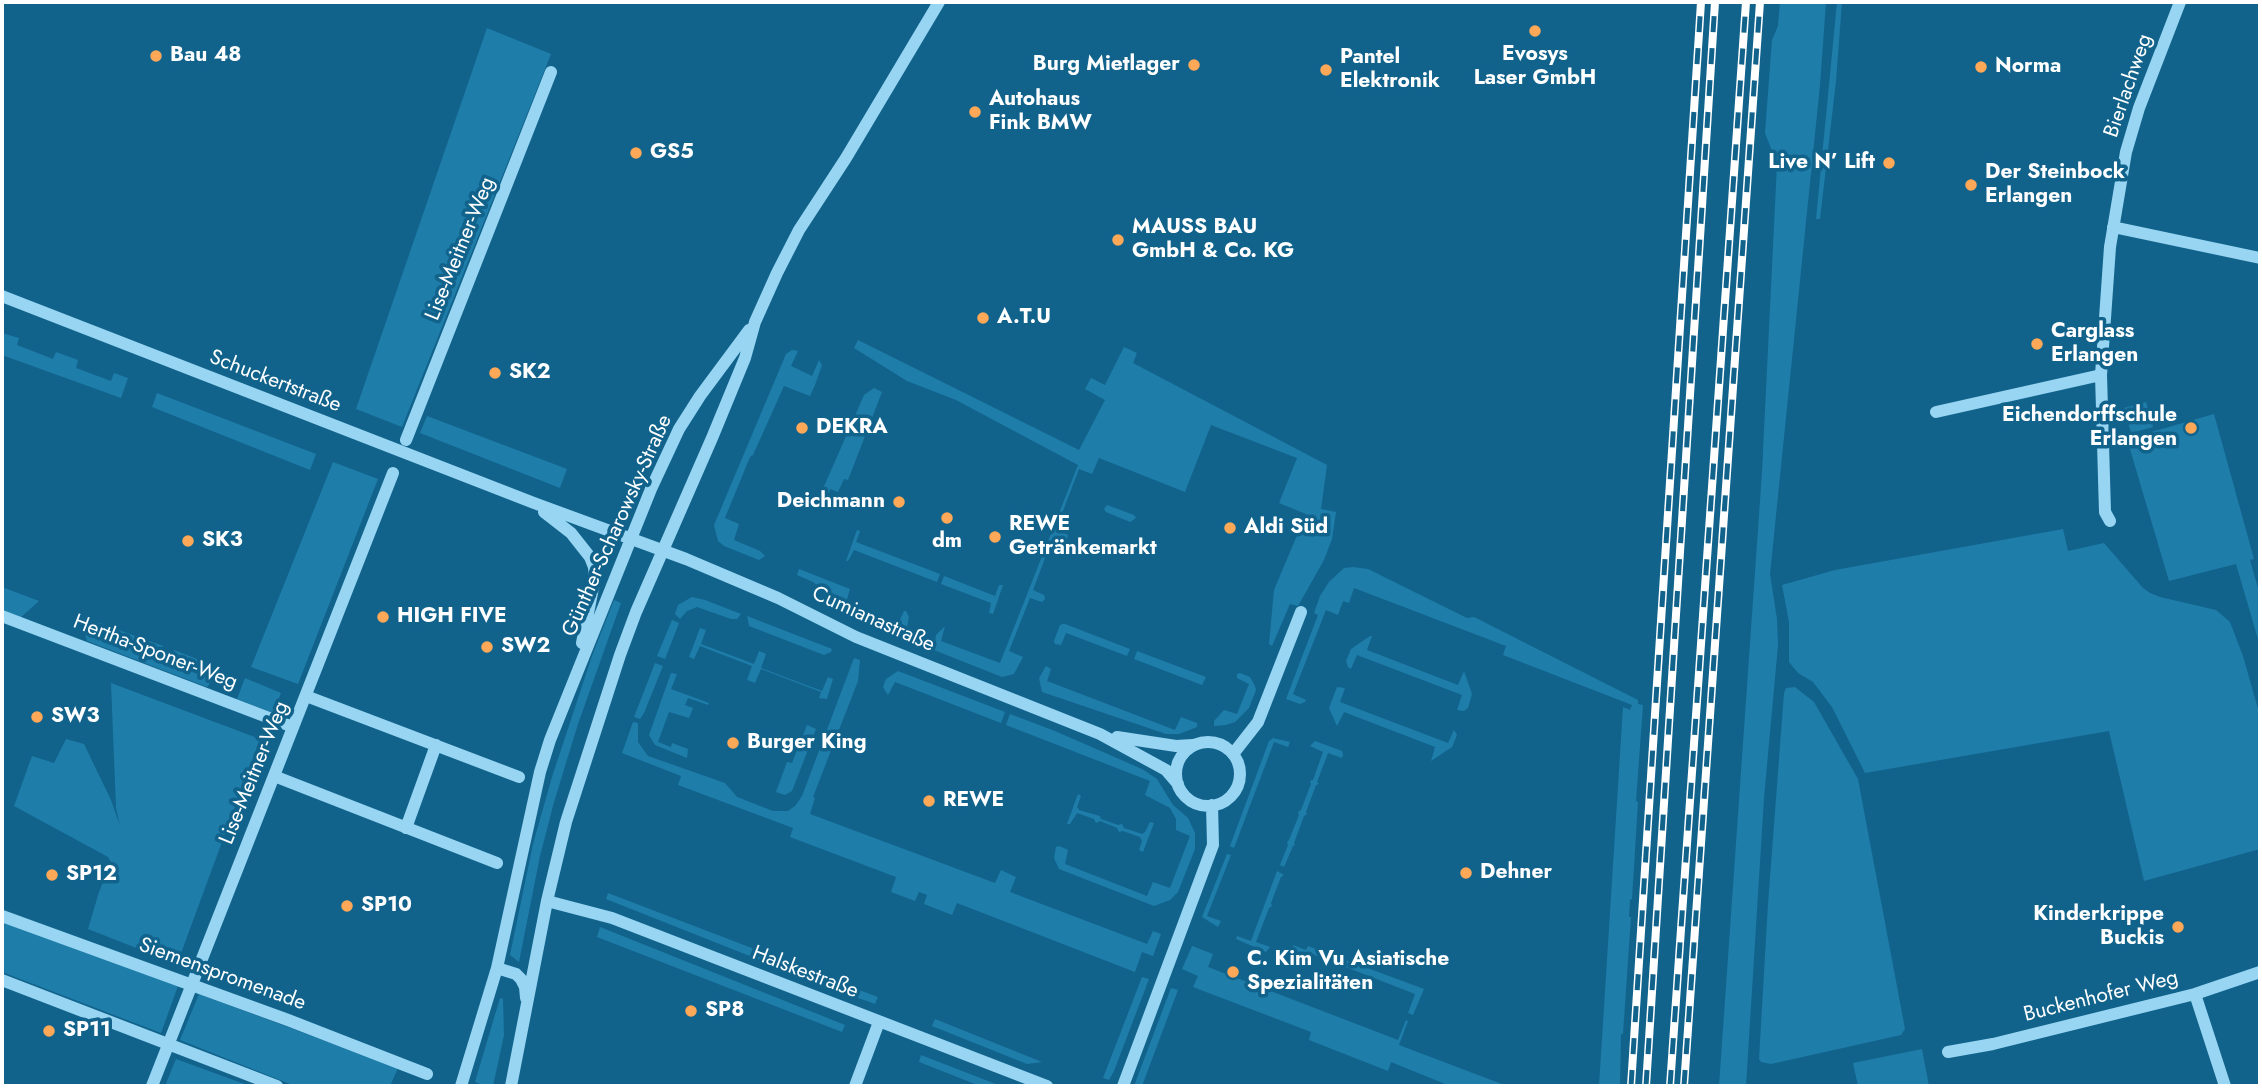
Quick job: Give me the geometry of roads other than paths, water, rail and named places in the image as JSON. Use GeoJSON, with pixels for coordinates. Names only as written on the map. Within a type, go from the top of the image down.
{"type":"FeatureCollection","features":[{"type":"Feature","properties":{"kind":"street","name":"Günther-Scharowsky-Straße"},"geometry":{"type":"LineString","coordinates":[[511,1086],[547,901],[566,822],[620,655],[662,550],[722,415],[755,322],[777,273],[799,230],[879,104],[939,2]]}},
{"type":"Feature","properties":{"kind":"street","name":"Bierlachweg"},"geometry":{"type":"LineString","coordinates":[[2110,521],[2105,512],[2101,375],[2113,227],[2132,130],[2180,2]]}},
{"type":"Feature","properties":{"kind":"street","name":"Lise-Meitner-Weg"},"geometry":{"type":"LineString","coordinates":[[406,440],[551,72]]}},
{"type":"Feature","properties":{"kind":"street"},"geometry":{"type":"LineString","coordinates":[[2113,227],[2260,258]]}},
{"type":"Feature","properties":{"kind":"street","name":"Schuckertstraße"},"geometry":{"type":"LineString","coordinates":[[2,296],[534,503],[632,538]]}},
{"type":"Feature","properties":{"kind":"street","name":"Günther-Scharowsky-Straße"},"geometry":{"type":"LineString","coordinates":[[461,1086],[497,968],[540,772],[579,664],[655,479],[679,429],[755,322]]}},
{"type":"Feature","properties":{"kind":"street"},"geometry":{"type":"LineString","coordinates":[[1936,412],[2101,375]]}},
{"type":"Feature","properties":{"kind":"street","name":"Lise-Meitner-Weg"},"geometry":{"type":"LineString","coordinates":[[152,1086],[393,473]]}},
{"type":"Feature","properties":{"kind":"street","name":"Schuckertstraße"},"geometry":{"type":"LineString","coordinates":[[534,503],[571,533],[587,552],[594,567],[595,578],[579,664]]}},
{"type":"Feature","properties":{"kind":"street","name":"Cumianastraße"},"geometry":{"type":"LineString","coordinates":[[632,538],[778,598],[856,637],[1100,734],[1166,770],[1182,792],[1195,803],[1212,805]]}},
{"type":"Feature","properties":{"kind":"street"},"geometry":{"type":"LineString","coordinates":[[1123,1086],[1213,845],[1212,805],[1229,798],[1238,783],[1240,773],[1233,754],[1262,715],[1301,612]]}},
{"type":"Feature","properties":{"kind":"street","name":"Hertha-Sponer-Weg"},"geometry":{"type":"LineString","coordinates":[[2,616],[293,727]]}},
{"type":"Feature","properties":{"kind":"street"},"geometry":{"type":"LineString","coordinates":[[306,696],[519,777]]}},
{"type":"Feature","properties":{"kind":"street","name":"Cumianastraße"},"geometry":{"type":"LineString","coordinates":[[1100,734],[1176,746],[1218,744],[1233,754]]}},
{"type":"Feature","properties":{"kind":"street"},"geometry":{"type":"LineString","coordinates":[[1178,784],[1178,764],[1182,754],[1197,744]]}},
{"type":"Feature","properties":{"kind":"street"},"geometry":{"type":"LineString","coordinates":[[406,828],[436,745]]}},
{"type":"Feature","properties":{"kind":"street"},"geometry":{"type":"LineString","coordinates":[[274,776],[497,863]]}},
{"type":"Feature","properties":{"kind":"street","name":"Halskestraße"},"geometry":{"type":"LineString","coordinates":[[547,901],[608,916],[1047,1086]]}},
{"type":"Feature","properties":{"kind":"street","name":"Siemenspromenade"},"geometry":{"type":"LineString","coordinates":[[2,916],[427,1074]]}},
{"type":"Feature","properties":{"kind":"street"},"geometry":{"type":"LineString","coordinates":[[497,968],[516,974],[521,979],[525,987],[527,1009]]}},
{"type":"Feature","properties":{"kind":"street","name":"Buckenhofer Weg"},"geometry":{"type":"LineString","coordinates":[[1948,1052],[1993,1044],[2195,995],[2260,972]]}},
{"type":"Feature","properties":{"kind":"street"},"geometry":{"type":"LineString","coordinates":[[2,980],[277,1086]]}},
{"type":"Feature","properties":{"kind":"street"},"geometry":{"type":"LineString","coordinates":[[2195,995],[2225,1086]]}},
{"type":"Feature","properties":{"kind":"street"},"geometry":{"type":"LineString","coordinates":[[855,1086],[879,1022]]}},
{"type":"Feature","properties":{"kind":"railway"},"geometry":{"type":"LineString","coordinates":[[1631,1086],[1701,2]]}},
{"type":"Feature","properties":{"kind":"railway"},"geometry":{"type":"LineString","coordinates":[[1646,1086],[1715,2]]}},
{"type":"Feature","properties":{"kind":"railway"},"geometry":{"type":"LineString","coordinates":[[1670,1086],[1746,2]]}},
{"type":"Feature","properties":{"kind":"railway"},"geometry":{"type":"LineString","coordinates":[[1684,1086],[1760,2]]}},
{"type":"Feature","properties":{"kind":"place","name":"Evosys Laser GmbH"},"geometry":{"type":"Point","coordinates":[1535,31]}},
{"type":"Feature","properties":{"kind":"place","name":"Bau 48"},"geometry":{"type":"Point","coordinates":[156,56]}},
{"type":"Feature","properties":{"kind":"place","name":"Burg Mietlager"},"geometry":{"type":"Point","coordinates":[1194,65]}},
{"type":"Feature","properties":{"kind":"place","name":"Norma"},"geometry":{"type":"Point","coordinates":[1981,67]}},
{"type":"Feature","properties":{"kind":"place","name":"Pantel Elektronik"},"geometry":{"type":"Point","coordinates":[1326,70]}},
{"type":"Feature","properties":{"kind":"place","name":"Autohaus Fink BMW"},"geometry":{"type":"Point","coordinates":[975,112]}},
{"type":"Feature","properties":{"kind":"place","name":"GS5"},"geometry":{"type":"Point","coordinates":[636,153]}},
{"type":"Feature","properties":{"kind":"place","name":"Live N’ Lift"},"geometry":{"type":"Point","coordinates":[1889,163]}},
{"type":"Feature","properties":{"kind":"place","name":"Der Steinbock Erlangen"},"geometry":{"type":"Point","coordinates":[1971,185]}},
{"type":"Feature","properties":{"kind":"place","name":"MAUSS BAU GmbH & Co. KG"},"geometry":{"type":"Point","coordinates":[1118,240]}},
{"type":"Feature","properties":{"kind":"place","name":"A.T.U"},"geometry":{"type":"Point","coordinates":[983,318]}},
{"type":"Feature","properties":{"kind":"place","name":"Carglass Erlangen"},"geometry":{"type":"Point","coordinates":[2037,344]}},
{"type":"Feature","properties":{"kind":"place","name":"SK2"},"geometry":{"type":"Point","coordinates":[495,373]}},
{"type":"Feature","properties":{"kind":"place","name":"DEKRA"},"geometry":{"type":"Point","coordinates":[802,428]}},
{"type":"Feature","properties":{"kind":"place","name":"Eichendorffschule Erlangen"},"geometry":{"type":"Point","coordinates":[2191,428]}},
{"type":"Feature","properties":{"kind":"place","name":"Deichmann"},"geometry":{"type":"Point","coordinates":[899,502]}},
{"type":"Feature","properties":{"kind":"place","name":"dm"},"geometry":{"type":"Point","coordinates":[947,518]}},
{"type":"Feature","properties":{"kind":"place","name":"Aldi Süd"},"geometry":{"type":"Point","coordinates":[1230,528]}},
{"type":"Feature","properties":{"kind":"place","name":"REWE Getränkemarkt"},"geometry":{"type":"Point","coordinates":[995,537]}},
{"type":"Feature","properties":{"kind":"place","name":"SK3"},"geometry":{"type":"Point","coordinates":[188,541]}},
{"type":"Feature","properties":{"kind":"place","name":"HIGH FIVE"},"geometry":{"type":"Point","coordinates":[383,617]}},
{"type":"Feature","properties":{"kind":"place","name":"SW2"},"geometry":{"type":"Point","coordinates":[487,647]}},
{"type":"Feature","properties":{"kind":"place","name":"SW3"},"geometry":{"type":"Point","coordinates":[37,717]}},
{"type":"Feature","properties":{"kind":"place","name":"Burger King"},"geometry":{"type":"Point","coordinates":[733,743]}},
{"type":"Feature","properties":{"kind":"place","name":"REWE"},"geometry":{"type":"Point","coordinates":[929,801]}},
{"type":"Feature","properties":{"kind":"place","name":"Dehner"},"geometry":{"type":"Point","coordinates":[1466,873]}},
{"type":"Feature","properties":{"kind":"place","name":"SP12"},"geometry":{"type":"Point","coordinates":[52,875]}},
{"type":"Feature","properties":{"kind":"place","name":"SP10"},"geometry":{"type":"Point","coordinates":[347,906]}},
{"type":"Feature","properties":{"kind":"place","name":"Kinderkrippe Buckis"},"geometry":{"type":"Point","coordinates":[2178,927]}},
{"type":"Feature","properties":{"kind":"place","name":"C. Kim Vu Asiatische Spezialitäten"},"geometry":{"type":"Point","coordinates":[1233,972]}},
{"type":"Feature","properties":{"kind":"place","name":"SP8"},"geometry":{"type":"Point","coordinates":[691,1011]}},
{"type":"Feature","properties":{"kind":"place","name":"SP11"},"geometry":{"type":"Point","coordinates":[49,1031]}}]}
